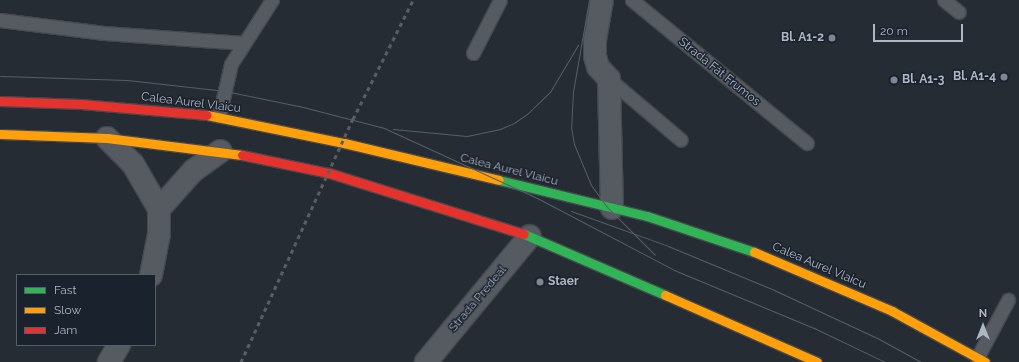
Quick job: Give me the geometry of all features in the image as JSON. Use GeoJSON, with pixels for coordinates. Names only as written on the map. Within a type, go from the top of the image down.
{"type":"FeatureCollection","features":[{"type":"Feature","properties":{"kind":"main road","name":"Calea Aurel Vlaicu"},"geometry":{"type":"LineString","coordinates":[[0,102],[82,104],[219,116],[344,142],[612,208],[684,227],[838,286],[892,311],[981,360]]}},
{"type":"Feature","properties":{"kind":"main road"},"geometry":{"type":"LineString","coordinates":[[0,134],[107,138],[221,151],[329,173],[530,236],[817,362]]}},
{"type":"Feature","properties":{"kind":"street"},"geometry":{"type":"LineString","coordinates":[[602,0],[595,40],[595,56],[598,67],[609,79],[612,208]]}},
{"type":"Feature","properties":{"kind":"street"},"geometry":{"type":"LineString","coordinates":[[107,138],[133,164],[159,209],[159,234],[151,274]]}},
{"type":"Feature","properties":{"kind":"street"},"geometry":{"type":"LineString","coordinates":[[159,209],[193,171],[221,151]]}},
{"type":"Feature","properties":{"kind":"street","name":"Strada Predeal"},"geometry":{"type":"LineString","coordinates":[[426,362],[530,236]]}},
{"type":"Feature","properties":{"kind":"street"},"geometry":{"type":"LineString","coordinates":[[109,362],[117,346]]}},
{"type":"Feature","properties":{"kind":"lane"},"geometry":{"type":"LineString","coordinates":[[219,116],[231,64],[272,0]]}},
{"type":"Feature","properties":{"kind":"lane"},"geometry":{"type":"LineString","coordinates":[[473,53],[500,0]]}},
{"type":"Feature","properties":{"kind":"lane","name":"Strada Făt Frumos"},"geometry":{"type":"LineString","coordinates":[[632,0],[807,143]]}},
{"type":"Feature","properties":{"kind":"lane"},"geometry":{"type":"LineString","coordinates":[[944,0],[959,12]]}},
{"type":"Feature","properties":{"kind":"lane"},"geometry":{"type":"LineString","coordinates":[[0,20],[104,33],[244,43]]}},
{"type":"Feature","properties":{"kind":"lane"},"geometry":{"type":"LineString","coordinates":[[609,79],[681,140]]}},
{"type":"Feature","properties":{"kind":"lane"},"geometry":{"type":"LineString","coordinates":[[981,360],[1008,300]]}},
{"type":"Feature","properties":{"kind":"tram line"},"geometry":{"type":"LineString","coordinates":[[589,0],[573,92],[571,127],[574,144],[591,185],[606,206],[655,255]]}},
{"type":"Feature","properties":{"kind":"tram line"},"geometry":{"type":"LineString","coordinates":[[393,129],[467,136],[500,129],[514,123],[527,114],[550,92],[578,45]]}},
{"type":"Feature","properties":{"kind":"tram line"},"geometry":{"type":"LineString","coordinates":[[0,76],[127,80],[225,91],[299,106],[384,128],[539,199],[674,270],[814,328],[885,362]]}},
{"type":"Feature","properties":{"kind":"tram line"},"geometry":{"type":"LineString","coordinates":[[571,211],[668,246],[774,290],[879,339],[921,362]]}},
{"type":"Feature","properties":{"kind":"railway"},"geometry":{"type":"LineString","coordinates":[[241,362],[353,119],[413,0]]}},
{"type":"Feature","properties":{"kind":"traffic: fast"},"geometry":{"type":"LineString","coordinates":[[499,180],[647,216],[754,252]]}},
{"type":"Feature","properties":{"kind":"traffic: fast"},"geometry":{"type":"LineString","coordinates":[[524,234],[665,295]]}},
{"type":"Feature","properties":{"kind":"traffic: slow"},"geometry":{"type":"LineString","coordinates":[[207,115],[344,143],[499,180]]}},
{"type":"Feature","properties":{"kind":"traffic: slow"},"geometry":{"type":"LineString","coordinates":[[0,134],[107,138],[242,155]]}},
{"type":"Feature","properties":{"kind":"traffic: slow"},"geometry":{"type":"LineString","coordinates":[[754,252],[892,311],[985,362]]}},
{"type":"Feature","properties":{"kind":"traffic: slow"},"geometry":{"type":"LineString","coordinates":[[665,295],[817,362]]}},
{"type":"Feature","properties":{"kind":"traffic: jam"},"geometry":{"type":"LineString","coordinates":[[0,101],[81,104],[207,115]]}},
{"type":"Feature","properties":{"kind":"traffic: jam"},"geometry":{"type":"LineString","coordinates":[[242,155],[329,173],[524,234]]}},
{"type":"Feature","properties":{"kind":"place","name":"Bl. A1-2"},"geometry":{"type":"Point","coordinates":[832,38]}},
{"type":"Feature","properties":{"kind":"place","name":"Bl. A1-4"},"geometry":{"type":"Point","coordinates":[1004,77]}},
{"type":"Feature","properties":{"kind":"place","name":"Bl. A1-3"},"geometry":{"type":"Point","coordinates":[894,80]}},
{"type":"Feature","properties":{"kind":"place","name":"Staer"},"geometry":{"type":"Point","coordinates":[540,282]}}]}
